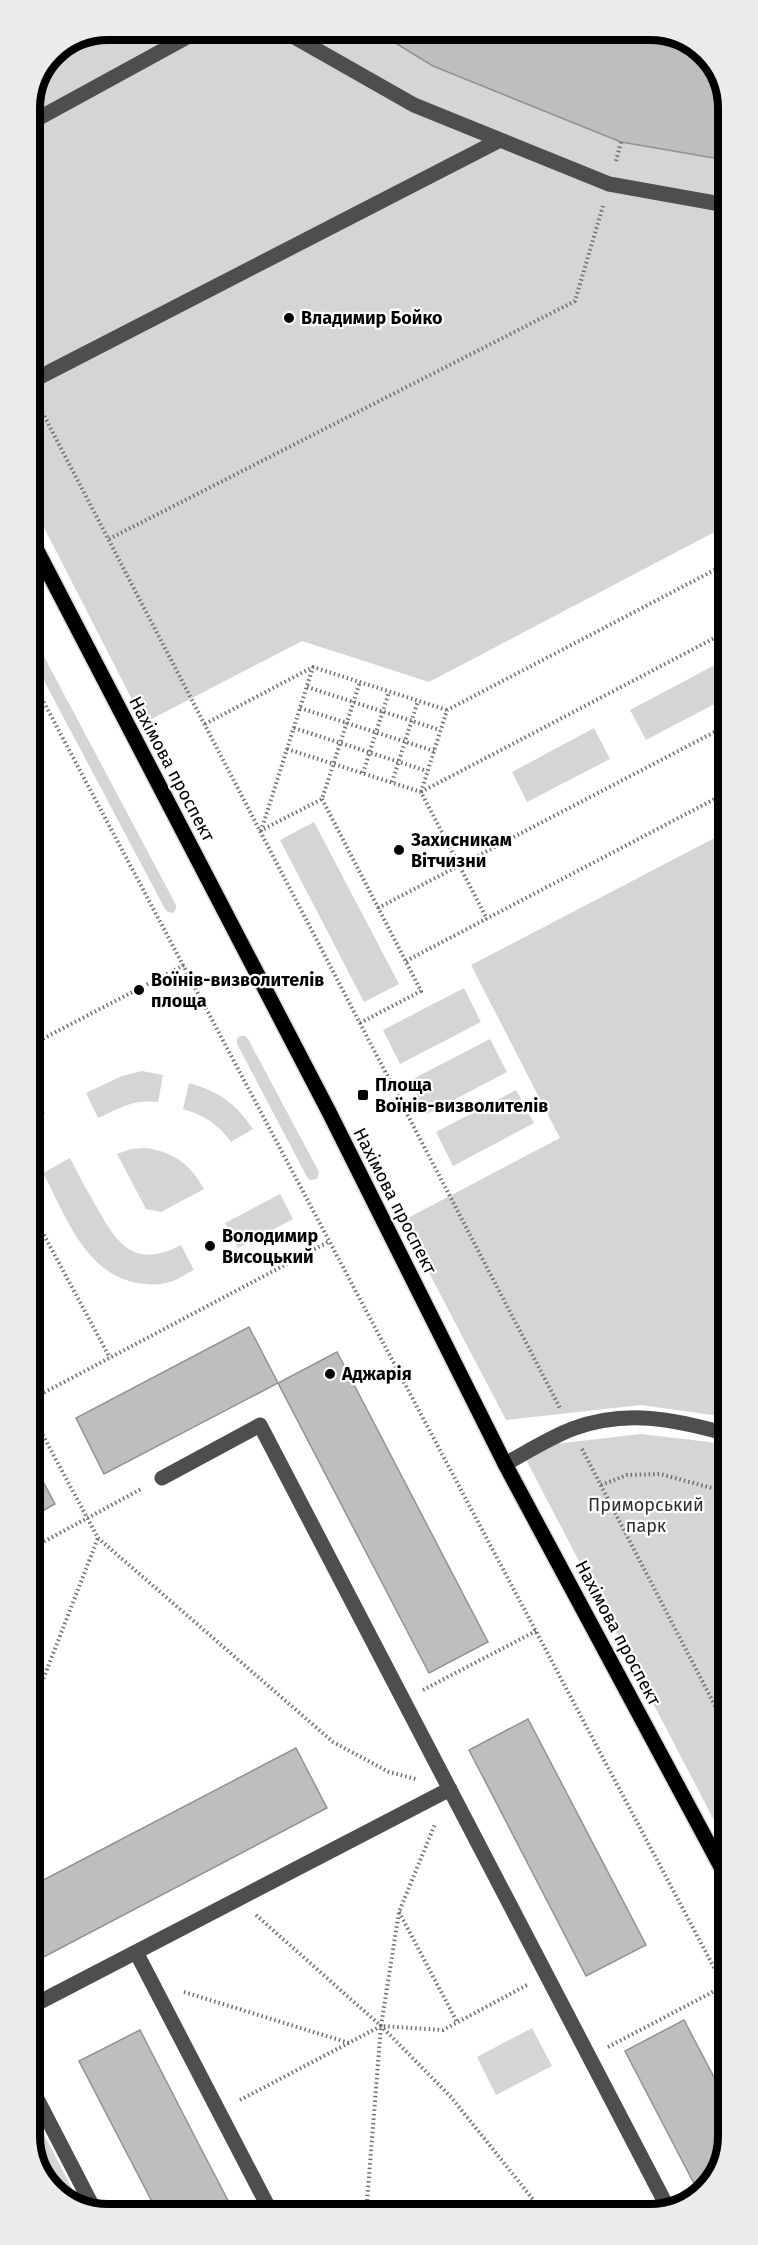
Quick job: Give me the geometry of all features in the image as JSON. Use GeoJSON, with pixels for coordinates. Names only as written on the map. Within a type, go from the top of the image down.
{"type":"FeatureCollection","features":[{"type":"Feature","properties":{"kind":"main road","name":"Нахімова проспект"},"geometry":{"type":"LineString","coordinates":[[40,556],[323,1101],[506,1464],[718,1861]]}},
{"type":"Feature","properties":{"kind":"street"},"geometry":{"type":"LineString","coordinates":[[40,118],[181,40]]}},
{"type":"Feature","properties":{"kind":"street"},"geometry":{"type":"LineString","coordinates":[[300,40],[414,105],[609,184],[718,204]]}},
{"type":"Feature","properties":{"kind":"street"},"geometry":{"type":"LineString","coordinates":[[40,377],[500,140]]}},
{"type":"Feature","properties":{"kind":"street"},"geometry":{"type":"LineString","coordinates":[[506,1464],[571,1430],[600,1421],[630,1417],[666,1418],[718,1432]]}},
{"type":"Feature","properties":{"kind":"street"},"geometry":{"type":"LineString","coordinates":[[162,1478],[260,1425],[547,1975],[660,2204]]}},
{"type":"Feature","properties":{"kind":"street"},"geometry":{"type":"LineString","coordinates":[[40,2002],[450,1789]]}},
{"type":"Feature","properties":{"kind":"street"},"geometry":{"type":"LineString","coordinates":[[136,1952],[267,2204]]}},
{"type":"Feature","properties":{"kind":"street"},"geometry":{"type":"LineString","coordinates":[[40,2105],[90,2202]]}},
{"type":"Feature","properties":{"kind":"path"},"geometry":{"type":"LineString","coordinates":[[109,540],[575,301],[621,142]]}},
{"type":"Feature","properties":{"kind":"path"},"geometry":{"type":"LineString","coordinates":[[40,408],[718,1710]]}},
{"type":"Feature","properties":{"kind":"path"},"geometry":{"type":"LineString","coordinates":[[204,724],[313,667],[447,710],[718,568]]}},
{"type":"Feature","properties":{"kind":"path"},"geometry":{"type":"LineString","coordinates":[[421,792],[718,636]]}},
{"type":"Feature","properties":{"kind":"path"},"geometry":{"type":"LineString","coordinates":[[260,831],[313,667]]}},
{"type":"Feature","properties":{"kind":"path"},"geometry":{"type":"LineString","coordinates":[[360,682],[322,800],[422,991],[360,1023]]}},
{"type":"Feature","properties":{"kind":"path"},"geometry":{"type":"LineString","coordinates":[[307,687],[441,731]]}},
{"type":"Feature","properties":{"kind":"path"},"geometry":{"type":"LineString","coordinates":[[363,773],[389,692]]}},
{"type":"Feature","properties":{"kind":"path"},"geometry":{"type":"LineString","coordinates":[[40,695],[718,1975]]}},
{"type":"Feature","properties":{"kind":"path"},"geometry":{"type":"LineString","coordinates":[[392,782],[418,701]]}},
{"type":"Feature","properties":{"kind":"path"},"geometry":{"type":"LineString","coordinates":[[300,708],[434,751]]}},
{"type":"Feature","properties":{"kind":"path"},"geometry":{"type":"LineString","coordinates":[[421,792],[447,710]]}},
{"type":"Feature","properties":{"kind":"path"},"geometry":{"type":"LineString","coordinates":[[294,728],[428,771]]}},
{"type":"Feature","properties":{"kind":"path"},"geometry":{"type":"LineString","coordinates":[[378,908],[718,730]]}},
{"type":"Feature","properties":{"kind":"path"},"geometry":{"type":"LineString","coordinates":[[287,749],[421,792],[487,919]]}},
{"type":"Feature","properties":{"kind":"path"},"geometry":{"type":"LineString","coordinates":[[406,961],[718,797]]}},
{"type":"Feature","properties":{"kind":"path"},"geometry":{"type":"LineString","coordinates":[[260,831],[322,800]]}},
{"type":"Feature","properties":{"kind":"path"},"geometry":{"type":"LineString","coordinates":[[40,1040],[183,965]]}},
{"type":"Feature","properties":{"kind":"path"},"geometry":{"type":"LineString","coordinates":[[40,1225],[110,1358]]}},
{"type":"Feature","properties":{"kind":"path"},"geometry":{"type":"LineString","coordinates":[[40,1395],[330,1241]]}},
{"type":"Feature","properties":{"kind":"path"},"geometry":{"type":"LineString","coordinates":[[40,1430],[98,1538],[333,1742],[389,1772],[450,1789],[399,1911],[381,2026],[367,2204]]}},
{"type":"Feature","properties":{"kind":"path"},"geometry":{"type":"LineString","coordinates":[[601,1485],[627,1475],[660,1474],[718,1490]]}},
{"type":"Feature","properties":{"kind":"path"},"geometry":{"type":"LineString","coordinates":[[40,1544],[162,1478]]}},
{"type":"Feature","properties":{"kind":"path"},"geometry":{"type":"LineString","coordinates":[[40,1687],[98,1538]]}},
{"type":"Feature","properties":{"kind":"path"},"geometry":{"type":"LineString","coordinates":[[404,1700],[536,1631]]}},
{"type":"Feature","properties":{"kind":"path"},"geometry":{"type":"LineString","coordinates":[[237,1899],[381,2026],[451,2097],[537,2204]]}},
{"type":"Feature","properties":{"kind":"path"},"geometry":{"type":"LineString","coordinates":[[399,1911],[457,2022]]}},
{"type":"Feature","properties":{"kind":"path"},"geometry":{"type":"LineString","coordinates":[[219,2111],[381,2026],[443,2030],[547,1975]]}},
{"type":"Feature","properties":{"kind":"path"},"geometry":{"type":"LineString","coordinates":[[152,1982],[349,2043]]}},
{"type":"Feature","properties":{"kind":"path"},"geometry":{"type":"LineString","coordinates":[[589,2057],[718,1989]]}},
{"type":"Feature","properties":{"kind":"green space"},"geometry":{"type":"Polygon","coordinates":[[[108,40],[654,41],[676,46],[694,57],[712,82],[718,108],[718,530],[429,682],[302,641],[144,723],[40,520],[40,108],[46,82],[60,60],[82,46],[108,40]]]}},
{"type":"Feature","properties":{"kind":"green space"},"geometry":{"type":"Polygon","coordinates":[[[40,649],[176,905],[173,913],[165,909],[40,673],[40,649]]]}},
{"type":"Feature","properties":{"kind":"green space"},"geometry":{"type":"Polygon","coordinates":[[[718,663],[718,702],[646,740],[630,710],[718,663]]]}},
{"type":"Feature","properties":{"kind":"green space"},"geometry":{"type":"Polygon","coordinates":[[[594,728],[610,759],[527,802],[512,772],[594,728]]]}},
{"type":"Feature","properties":{"kind":"green space"},"geometry":{"type":"Polygon","coordinates":[[[314,822],[399,984],[364,1002],[280,840],[314,822]]]}},
{"type":"Feature","properties":{"kind":"green space"},"geometry":{"type":"Polygon","coordinates":[[[718,836],[718,1416],[641,1405],[506,1420],[402,1221],[560,1138],[471,965],[718,836]]]}},
{"type":"Feature","properties":{"kind":"green space"},"geometry":{"type":"Polygon","coordinates":[[[464,988],[481,1022],[400,1064],[383,1030],[464,988]]]}},
{"type":"Feature","properties":{"kind":"green space"},"geometry":{"type":"Polygon","coordinates":[[[240,1036],[248,1039],[319,1172],[317,1179],[310,1180],[307,1177],[237,1044],[240,1036]]]}},
{"type":"Feature","properties":{"kind":"green space"},"geometry":{"type":"Polygon","coordinates":[[[490,1039],[507,1072],[427,1114],[409,1081],[490,1039]]]}},
{"type":"Feature","properties":{"kind":"green space"},"geometry":{"type":"Polygon","coordinates":[[[142,1071],[163,1075],[158,1102],[134,1103],[98,1118],[86,1093],[122,1076],[142,1071]]]}},
{"type":"Feature","properties":{"kind":"green space"},"geometry":{"type":"Polygon","coordinates":[[[189,1083],[210,1090],[233,1105],[253,1129],[231,1142],[210,1121],[183,1109],[189,1083]]]}},
{"type":"Feature","properties":{"kind":"green space"},"geometry":{"type":"Polygon","coordinates":[[[516,1090],[534,1123],[453,1166],[436,1132],[516,1090]]]}},
{"type":"Feature","properties":{"kind":"green space"},"geometry":{"type":"Polygon","coordinates":[[[146,1148],[165,1153],[181,1161],[204,1189],[161,1212],[146,1209],[117,1154],[131,1149],[146,1148]]]}},
{"type":"Feature","properties":{"kind":"green space"},"geometry":{"type":"Polygon","coordinates":[[[70,1158],[103,1218],[119,1241],[139,1253],[151,1255],[181,1245],[194,1270],[168,1283],[148,1284],[132,1282],[115,1275],[101,1265],[77,1238],[43,1173],[70,1158]]]}},
{"type":"Feature","properties":{"kind":"green space"},"geometry":{"type":"Polygon","coordinates":[[[280,1194],[293,1219],[238,1248],[225,1223],[280,1194]]]}},
{"type":"Feature","properties":{"kind":"green space","name":"Приморський парк"},"geometry":{"type":"Polygon","coordinates":[[[641,1434],[718,1444],[718,1828],[520,1448],[641,1434]]]}},
{"type":"Feature","properties":{"kind":"green space"},"geometry":{"type":"Polygon","coordinates":[[[532,2028],[552,2066],[496,2095],[477,2057],[532,2028]]]}},
{"type":"Feature","properties":{"kind":"green space"},"geometry":{"type":"Polygon","coordinates":[[[40,2127],[76,2197],[57,2181],[47,2167],[41,2146],[40,2127]]]}},
{"type":"Feature","properties":{"kind":"building"},"geometry":{"type":"Polygon","coordinates":[[[391,41],[654,41],[667,43],[694,57],[712,82],[718,108],[718,159],[621,142],[433,66],[391,41]]]}},
{"type":"Feature","properties":{"kind":"building"},"geometry":{"type":"Polygon","coordinates":[[[249,1327],[278,1383],[104,1474],[76,1418],[249,1327]]]}},
{"type":"Feature","properties":{"kind":"building"},"geometry":{"type":"Polygon","coordinates":[[[337,1352],[488,1642],[429,1673],[278,1383],[337,1352]]]}},
{"type":"Feature","properties":{"kind":"building"},"geometry":{"type":"Polygon","coordinates":[[[40,1476],[55,1504],[40,1512],[40,1476]]]}},
{"type":"Feature","properties":{"kind":"building"},"geometry":{"type":"Polygon","coordinates":[[[528,1719],[646,1945],[586,1976],[469,1750],[528,1719]]]}},
{"type":"Feature","properties":{"kind":"building"},"geometry":{"type":"Polygon","coordinates":[[[296,1748],[327,1808],[40,1959],[40,1882],[296,1748]]]}},
{"type":"Feature","properties":{"kind":"building"},"geometry":{"type":"Polygon","coordinates":[[[684,2020],[718,2085],[716,2150],[711,2167],[696,2187],[625,2051],[684,2020]]]}},
{"type":"Feature","properties":{"kind":"building"},"geometry":{"type":"Polygon","coordinates":[[[140,2030],[230,2204],[153,2204],[79,2061],[140,2030]]]}},
{"type":"Feature","properties":{"kind":"place","name":"Владимир Бойко"},"geometry":{"type":"Point","coordinates":[289,318]}},
{"type":"Feature","properties":{"kind":"place","name":"Захисникам Вітчизни"},"geometry":{"type":"Point","coordinates":[399,850]}},
{"type":"Feature","properties":{"kind":"place","name":"Воїнів-визволителів площа"},"geometry":{"type":"Point","coordinates":[139,990]}},
{"type":"Feature","properties":{"kind":"place","name":"Площа Воїнів-визволителів"},"geometry":{"type":"Point","coordinates":[363,1095]}},
{"type":"Feature","properties":{"kind":"place","name":"Володимир Висоцький"},"geometry":{"type":"Point","coordinates":[210,1246]}},
{"type":"Feature","properties":{"kind":"place","name":"Аджарія"},"geometry":{"type":"Point","coordinates":[330,1374]}}]}
